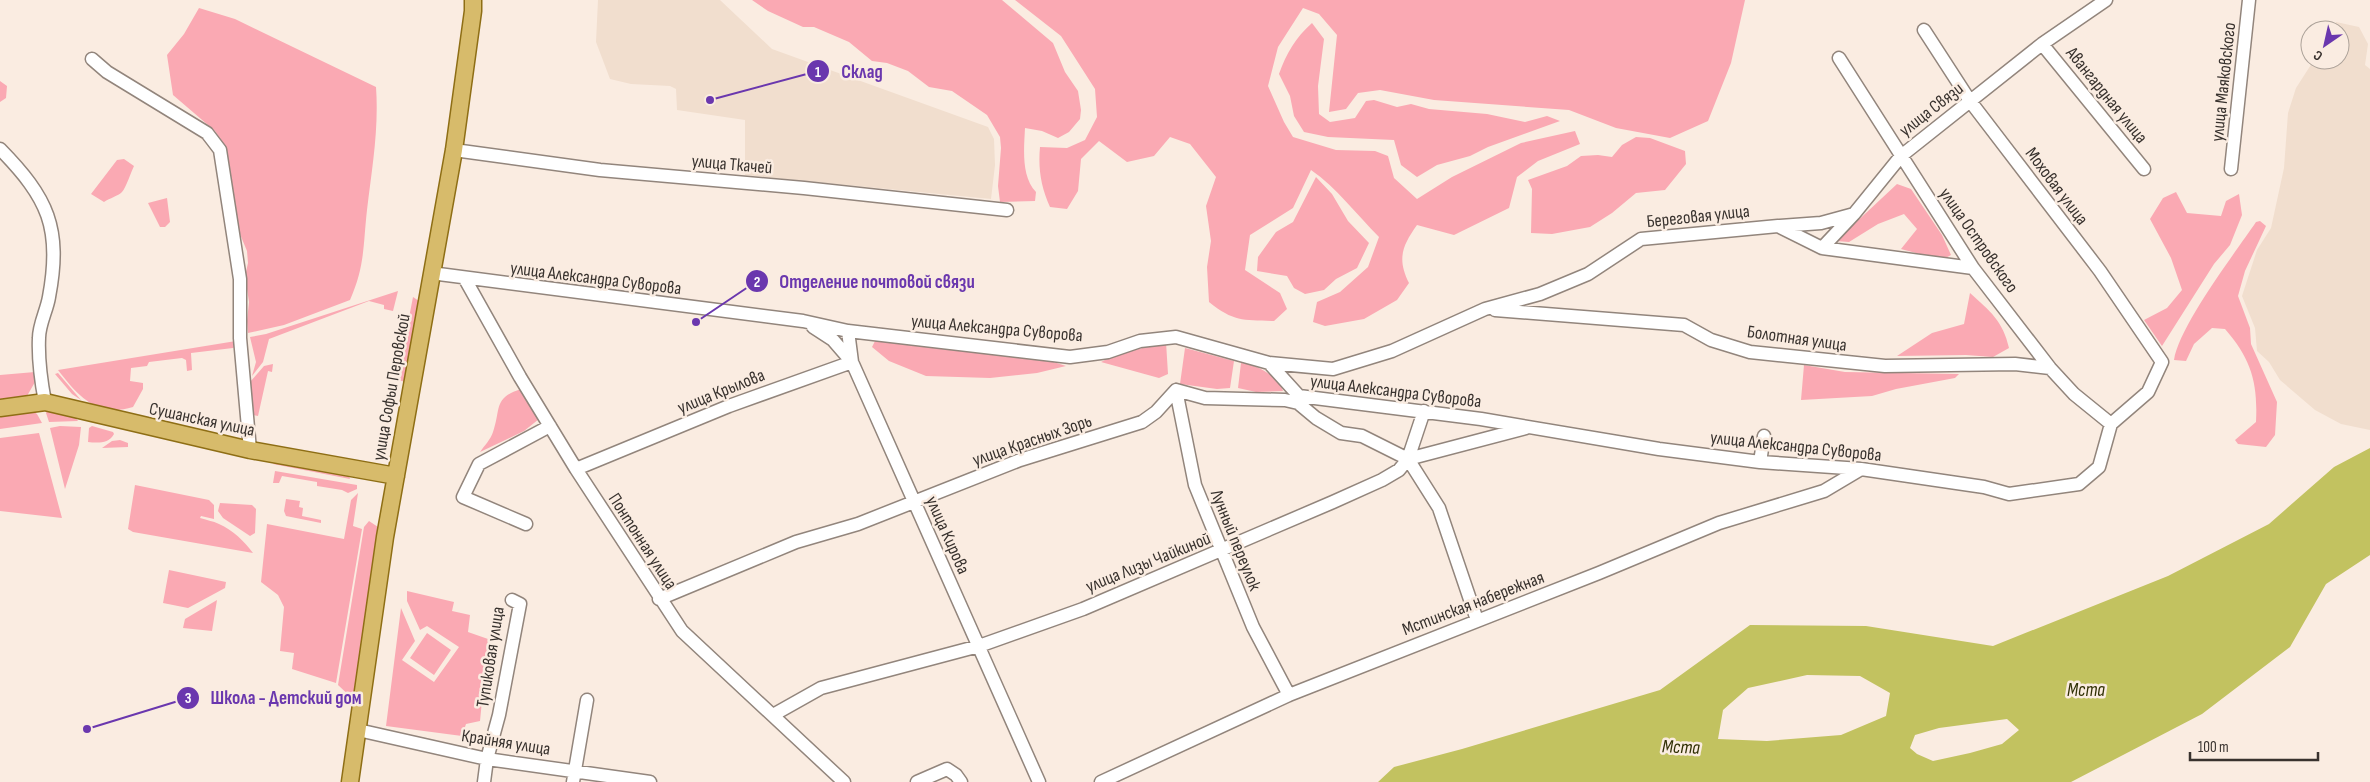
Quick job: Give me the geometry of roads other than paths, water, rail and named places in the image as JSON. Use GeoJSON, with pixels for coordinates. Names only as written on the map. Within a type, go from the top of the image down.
{"type":"FeatureCollection","features":[{"type":"Feature","properties":{"kind":"main road","name":"улица Софьи Перовской"},"geometry":{"type":"LineString","coordinates":[[350,782],[382,555],[454,150],[474,11],[473,0]]}},
{"type":"Feature","properties":{"kind":"main road","name":"Сушанская улица"},"geometry":{"type":"LineString","coordinates":[[0,408],[45,402],[250,450],[396,476]]}},
{"type":"Feature","properties":{"kind":"street","name":"улица Связи"},"geometry":{"type":"LineString","coordinates":[[1822,248],[1854,214],[1901,156],[2042,44],[2106,0]]}},
{"type":"Feature","properties":{"kind":"street","name":"улица Маяковского"},"geometry":{"type":"LineString","coordinates":[[2231,169],[2249,0]]}},
{"type":"Feature","properties":{"kind":"street","name":"Моховая улица"},"geometry":{"type":"LineString","coordinates":[[1924,30],[1970,100],[2100,272],[2162,362],[2148,392],[2111,424]]}},
{"type":"Feature","properties":{"kind":"street","name":"Авангардная улица"},"geometry":{"type":"LineString","coordinates":[[2042,44],[2144,169]]}},
{"type":"Feature","properties":{"kind":"street","name":"улица Островского"},"geometry":{"type":"LineString","coordinates":[[1840,58],[1973,268],[2050,368],[2074,394],[2111,424]]}},
{"type":"Feature","properties":{"kind":"street"},"geometry":{"type":"LineString","coordinates":[[92,59],[108,72],[206,133],[220,150],[240,279],[240,338],[250,450]]}},
{"type":"Feature","properties":{"kind":"street"},"geometry":{"type":"LineString","coordinates":[[0,149],[35,187],[50,219],[54,251],[52,280],[47,310],[39,336],[40,373],[45,402]]}},
{"type":"Feature","properties":{"kind":"street","name":"улица Ткачей"},"geometry":{"type":"LineString","coordinates":[[454,150],[600,170],[804,188],[1007,210]]}},
{"type":"Feature","properties":{"kind":"street"},"geometry":{"type":"LineString","coordinates":[[1778,226],[1821,223],[1854,214]]}},
{"type":"Feature","properties":{"kind":"street"},"geometry":{"type":"LineString","coordinates":[[1778,226],[1822,248],[1973,268]]}},
{"type":"Feature","properties":{"kind":"street","name":"Береговая улица"},"geometry":{"type":"LineString","coordinates":[[1269,362],[1333,369],[1392,351],[1485,309],[1540,294],[1588,274],[1641,239],[1778,226]]}},
{"type":"Feature","properties":{"kind":"street","name":"улица Александра Суворова"},"geometry":{"type":"LineString","coordinates":[[431,273],[465,279],[803,321],[848,331],[1070,356],[1108,352],[1140,341],[1176,337],[1269,362],[1299,396],[1328,401],[1424,411],[1659,449],[1760,462],[1861,469],[1984,487],[2009,494],[2079,484],[2099,467],[2111,424]]}},
{"type":"Feature","properties":{"kind":"street","name":"Понтонная улица"},"geometry":{"type":"LineString","coordinates":[[465,279],[520,377],[576,469],[659,599],[682,631],[773,715],[838,780]]}},
{"type":"Feature","properties":{"kind":"street","name":"Болотная улица"},"geometry":{"type":"LineString","coordinates":[[1485,309],[1684,326],[1711,340],[1750,352],[1885,366],[2015,364],[2050,368]]}},
{"type":"Feature","properties":{"kind":"street","name":"улица Кирова"},"geometry":{"type":"LineString","coordinates":[[803,321],[833,340],[852,362],[1039,782]]}},
{"type":"Feature","properties":{"kind":"street"},"geometry":{"type":"LineString","coordinates":[[848,331],[852,362]]}},
{"type":"Feature","properties":{"kind":"street","name":"улица Крылова"},"geometry":{"type":"LineString","coordinates":[[576,469],[729,406],[852,362]]}},
{"type":"Feature","properties":{"kind":"street"},"geometry":{"type":"LineString","coordinates":[[1176,390],[1205,398],[1285,400],[1298,404],[1316,418],[1341,433],[1362,436],[1408,460],[1439,508],[1477,620]]}},
{"type":"Feature","properties":{"kind":"street","name":"улица Красных Зорь"},"geometry":{"type":"LineString","coordinates":[[659,599],[796,542],[858,524],[1020,460],[1142,422],[1156,412],[1176,390]]}},
{"type":"Feature","properties":{"kind":"street","name":"Лунный переулок"},"geometry":{"type":"LineString","coordinates":[[1176,390],[1195,485],[1253,627],[1289,694]]}},
{"type":"Feature","properties":{"kind":"street"},"geometry":{"type":"LineString","coordinates":[[1408,460],[1424,411]]}},
{"type":"Feature","properties":{"kind":"street"},"geometry":{"type":"LineString","coordinates":[[526,524],[463,497],[479,464],[550,426]]}},
{"type":"Feature","properties":{"kind":"street","name":"улица Лизы Чайкиной"},"geometry":{"type":"LineString","coordinates":[[773,715],[821,688],[979,646],[1082,609],[1221,552],[1382,480],[1399,470],[1408,460],[1530,427]]}},
{"type":"Feature","properties":{"kind":"street"},"geometry":{"type":"LineString","coordinates":[[1760,462],[1764,436]]}},
{"type":"Feature","properties":{"kind":"street","name":"Мстинская набережная"},"geometry":{"type":"LineString","coordinates":[[1109,781],[1289,694],[1599,573],[1719,523],[1824,491],[1861,469]]}},
{"type":"Feature","properties":{"kind":"street","name":"Тупиковая улица"},"geometry":{"type":"LineString","coordinates":[[484,782],[487,759],[499,715],[520,604],[512,600]]}},
{"type":"Feature","properties":{"kind":"street"},"geometry":{"type":"LineString","coordinates":[[574,776],[587,700]]}},
{"type":"Feature","properties":{"kind":"street","name":"Крайняя улица"},"geometry":{"type":"LineString","coordinates":[[358,730],[574,776],[650,782]]}},
{"type":"Feature","properties":{"kind":"street"},"geometry":{"type":"LineString","coordinates":[[917,782],[947,769],[956,775],[961,782]]}},
{"type":"Feature","properties":{"kind":"water","name":"Мста"},"geometry":{"type":"Polygon","coordinates":[[[2370,448],[2370,555],[2326,584],[2290,647],[2202,714],[2071,782],[1378,782],[1394,767],[1462,749],[1660,690],[1750,625],[1866,626],[1993,646],[2168,576],[2269,524],[2334,467],[2370,448]],[[1807,675],[1748,688],[1723,710],[1718,739],[1767,741],[1841,735],[1886,716],[1890,693],[1860,676],[1807,675]],[[2007,719],[1939,728],[1915,735],[1910,748],[1917,754],[1933,761],[2002,744],[2019,730],[2007,719]]]}},
{"type":"Feature","properties":{"kind":"place","name":"Склад"},"geometry":{"type":"Point","coordinates":[710,100]}},
{"type":"Feature","properties":{"kind":"place","name":"Отделение почтовой связи"},"geometry":{"type":"Point","coordinates":[696,322]}},
{"type":"Feature","properties":{"kind":"place","name":"Школа - Детский дом"},"geometry":{"type":"Point","coordinates":[87,729]}}]}
